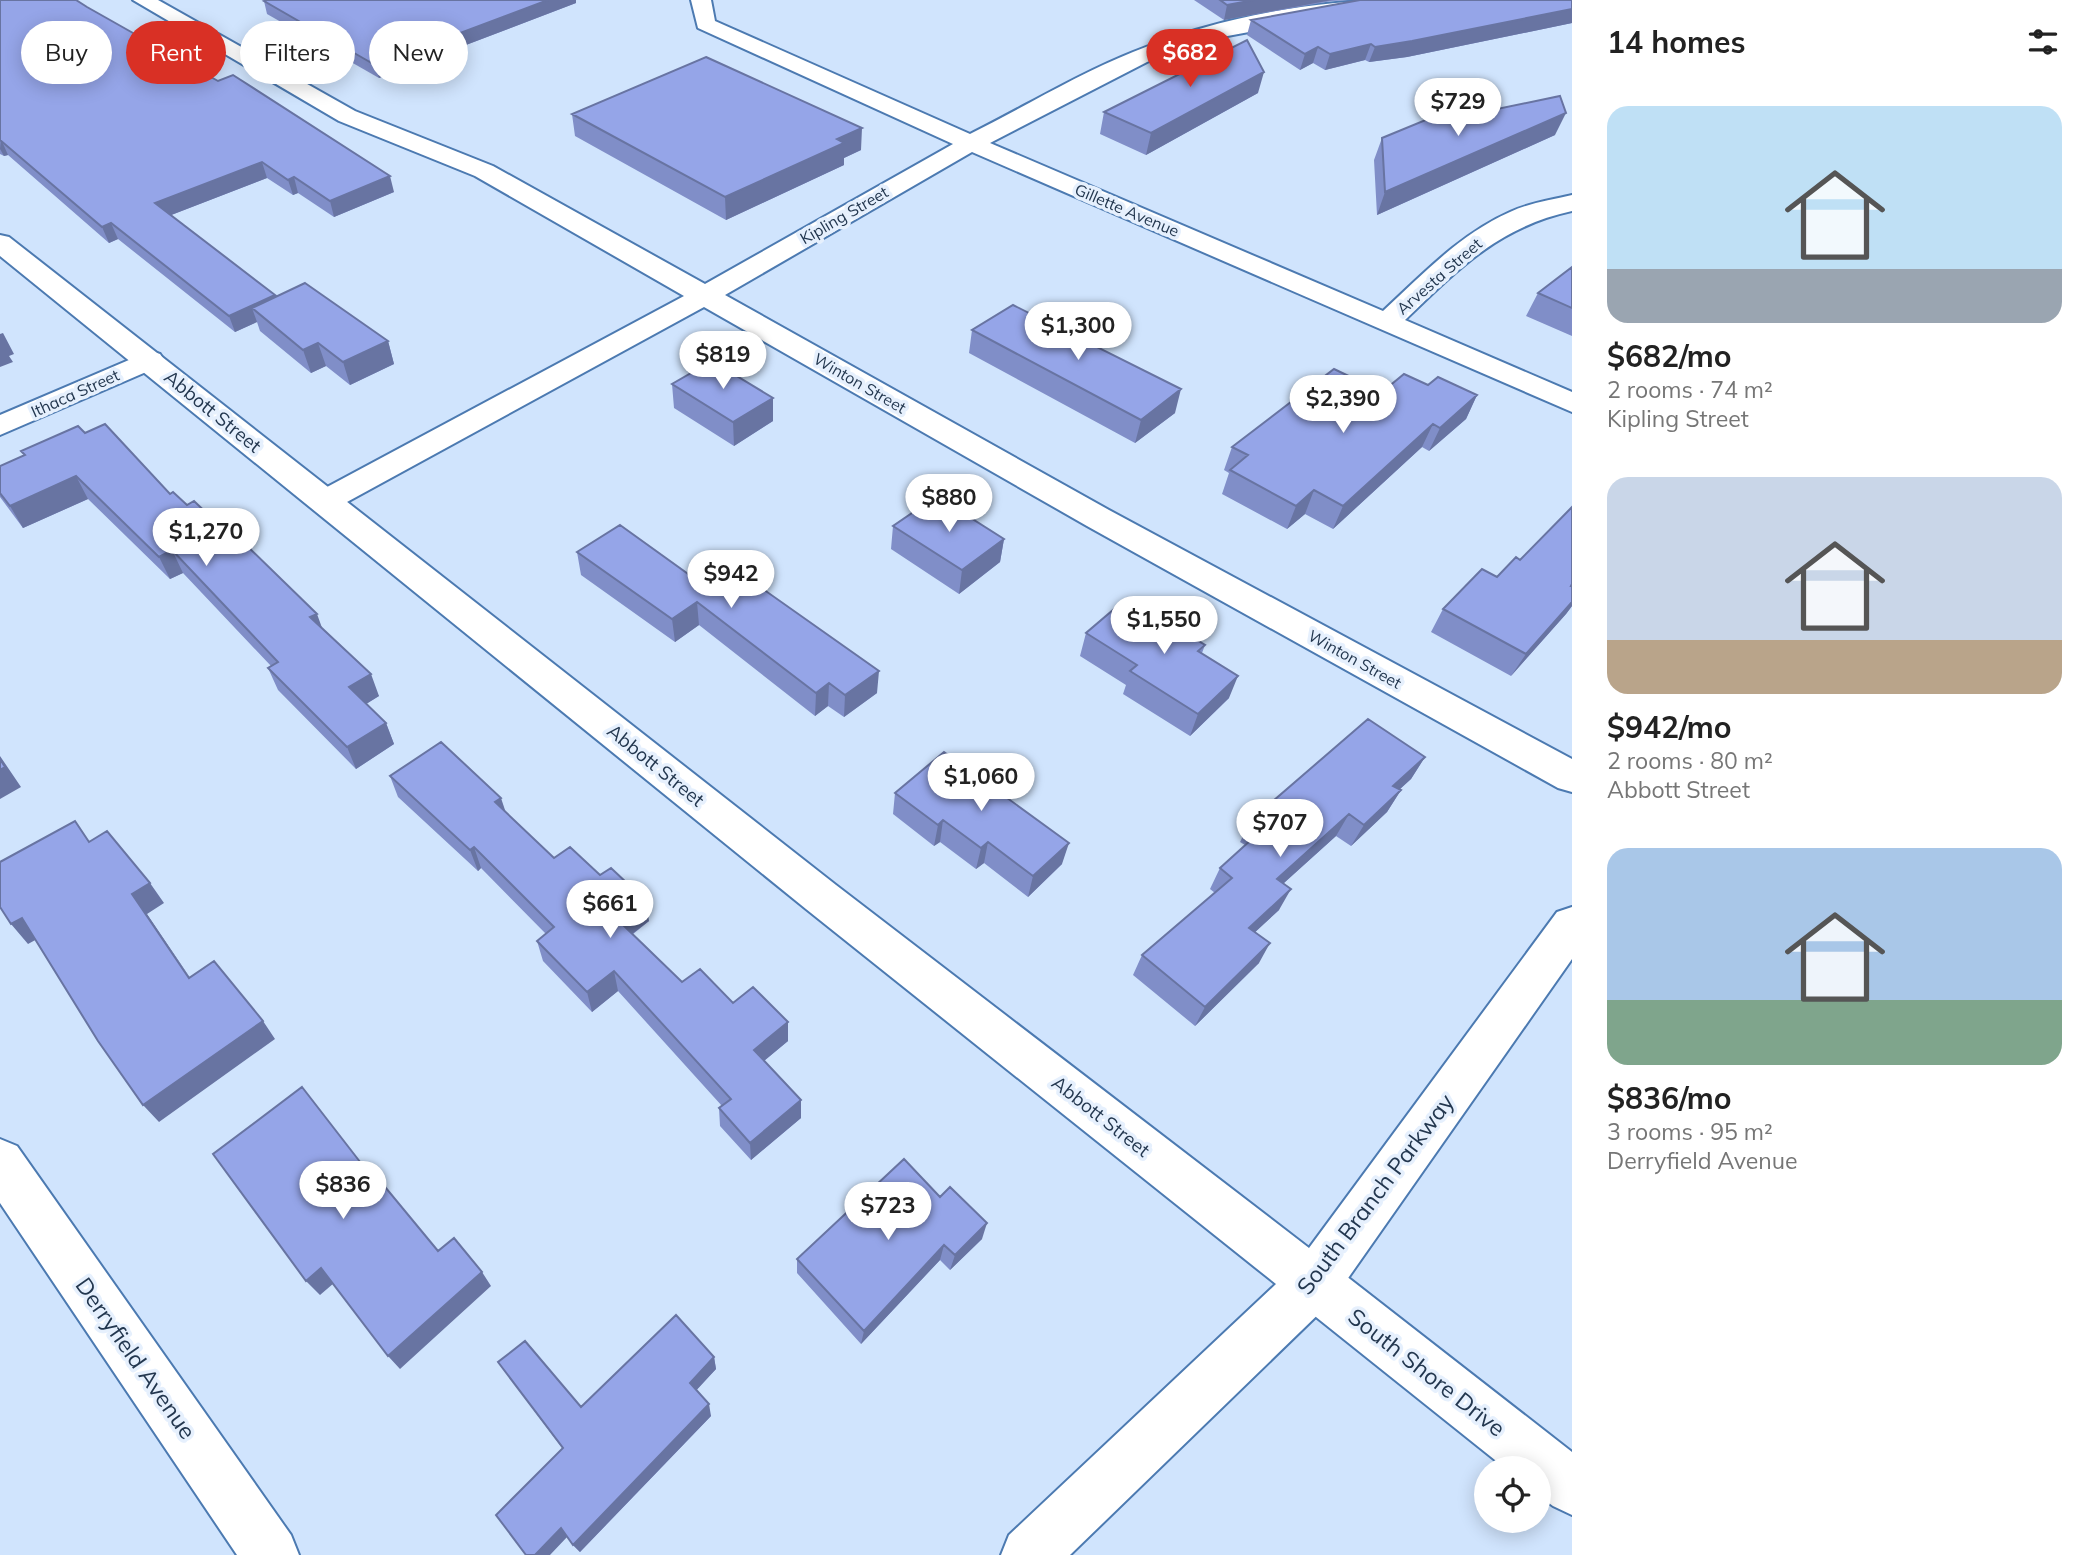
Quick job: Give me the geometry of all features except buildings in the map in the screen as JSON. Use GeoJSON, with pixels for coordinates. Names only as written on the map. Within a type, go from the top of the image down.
{"type":"FeatureCollection","features":[{"type":"Feature","properties":{"kind":"street","name":"Winton Street"},"geometry":{"type":"LineString","coordinates":[[143,0],[347,116],[468,163],[1098,518],[1572,777]]}},
{"type":"Feature","properties":{"kind":"street","name":"Gillette Avenue"},"geometry":{"type":"LineString","coordinates":[[701,0],[705,24],[971,143],[1572,403]]}},
{"type":"Feature","properties":{"kind":"street","name":"Kipling Street"},"geometry":{"type":"LineString","coordinates":[[325,501],[706,295],[971,143],[1123,64],[1178,42],[1250,23],[1390,0]]}},
{"type":"Feature","properties":{"kind":"street","name":"Arvesta Street"},"geometry":{"type":"LineString","coordinates":[[1386,323],[1447,266],[1488,234],[1520,217],[1572,202]]}},
{"type":"Feature","properties":{"kind":"street","name":"Abbott Street"},"geometry":{"type":"LineString","coordinates":[[0,243],[1314,1283]]}},
{"type":"Feature","properties":{"kind":"street","name":"Ithaca Street"},"geometry":{"type":"LineString","coordinates":[[0,426],[150,360]]}},
{"type":"Feature","properties":{"kind":"street","name":"South Branch Parkway"},"geometry":{"type":"LineString","coordinates":[[1029,1555],[1314,1283],[1572,925]]}},
{"type":"Feature","properties":{"kind":"street","name":"Derryfield Avenue"},"geometry":{"type":"LineString","coordinates":[[0,1162],[271,1555]]}},
{"type":"Feature","properties":{"kind":"street","name":"South Shore Drive"},"geometry":{"type":"LineString","coordinates":[[1314,1283],[1572,1487]]}}]}
